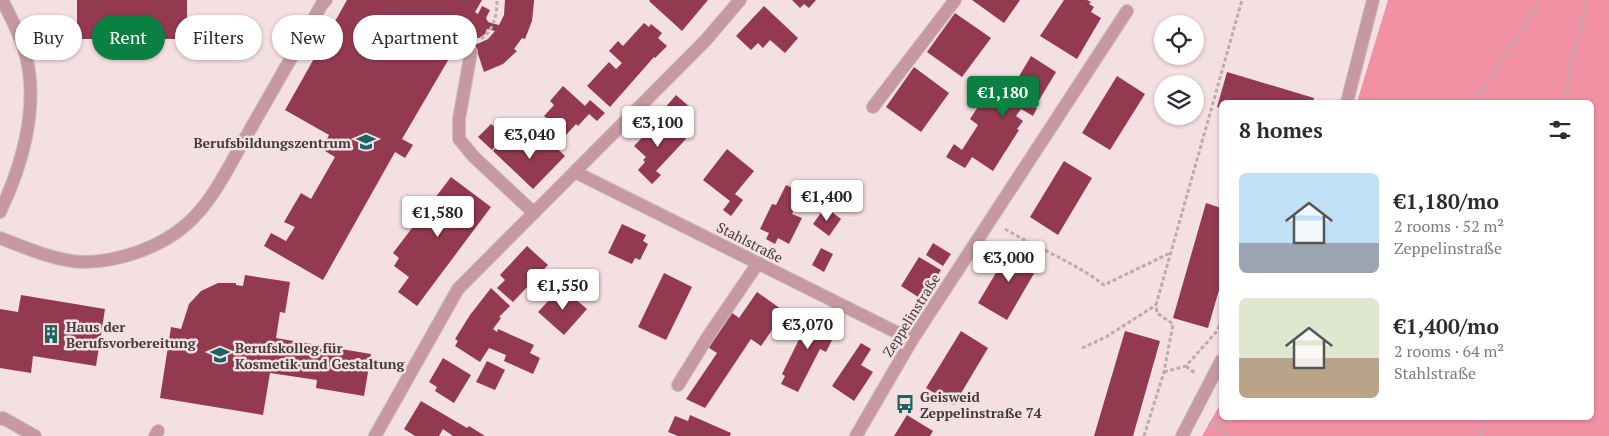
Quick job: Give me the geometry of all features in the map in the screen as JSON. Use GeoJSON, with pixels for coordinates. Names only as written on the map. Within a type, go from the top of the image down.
{"type":"FeatureCollection","features":[{"type":"Feature","properties":{"kind":"street"},"geometry":{"type":"LineString","coordinates":[[0,212],[10,191],[24,146],[31,97],[26,56],[12,19],[2,0]]}},
{"type":"Feature","properties":{"kind":"street"},"geometry":{"type":"LineString","coordinates":[[375,436],[458,289],[704,41],[740,0]]}},
{"type":"Feature","properties":{"kind":"street"},"geometry":{"type":"LineString","coordinates":[[873,107],[955,0]]}},
{"type":"Feature","properties":{"kind":"street"},"geometry":{"type":"LineString","coordinates":[[1347,100],[1373,0]]}},
{"type":"Feature","properties":{"kind":"street"},"geometry":{"type":"LineString","coordinates":[[0,238],[44,255],[83,262],[122,257],[152,247],[189,223],[216,190],[324,2]]}},
{"type":"Feature","properties":{"kind":"street","name":"Zeppelinstraße"},"geometry":{"type":"LineString","coordinates":[[856,436],[912,340],[1127,12]]}},
{"type":"Feature","properties":{"kind":"street"},"geometry":{"type":"LineString","coordinates":[[470,60],[459,119],[459,139],[474,157],[534,213]]}},
{"type":"Feature","properties":{"kind":"street","name":"Stahlstraße"},"geometry":{"type":"LineString","coordinates":[[575,172],[912,340]]}},
{"type":"Feature","properties":{"kind":"street"},"geometry":{"type":"LineString","coordinates":[[678,385],[707,338],[758,263]]}},
{"type":"Feature","properties":{"kind":"street"},"geometry":{"type":"LineString","coordinates":[[1182,436],[1219,365]]}},
{"type":"Feature","properties":{"kind":"street"},"geometry":{"type":"LineString","coordinates":[[0,419],[3,418],[35,436]]}},
{"type":"Feature","properties":{"kind":"path"},"geometry":{"type":"LineString","coordinates":[[477,42],[488,34],[494,22],[497,0]]}},
{"type":"Feature","properties":{"kind":"path"},"geometry":{"type":"LineString","coordinates":[[1144,436],[1164,372],[1173,324],[1157,313],[1156,305],[1242,0]]}},
{"type":"Feature","properties":{"kind":"path"},"geometry":{"type":"LineString","coordinates":[[1475,100],[1542,0]]}},
{"type":"Feature","properties":{"kind":"path"},"geometry":{"type":"LineString","coordinates":[[1563,100],[1587,0]]}},
{"type":"Feature","properties":{"kind":"path"},"geometry":{"type":"LineString","coordinates":[[991,220],[1036,247],[1088,273],[1104,285],[1171,252]]}},
{"type":"Feature","properties":{"kind":"path"},"geometry":{"type":"LineString","coordinates":[[1082,348],[1106,337],[1156,305]]}},
{"type":"Feature","properties":{"kind":"path"},"geometry":{"type":"LineString","coordinates":[[1164,372],[1186,366],[1219,326]]}},
{"type":"Feature","properties":{"kind":"path"},"geometry":{"type":"LineString","coordinates":[[1191,419],[1213,424],[1232,420]]}},
{"type":"Feature","properties":{"kind":"path"},"geometry":{"type":"LineString","coordinates":[[1480,436],[1485,420]]}},
{"type":"Feature","properties":{"kind":"path"},"geometry":{"type":"LineString","coordinates":[[1213,424],[1229,436]]}},
{"type":"Feature","properties":{"kind":"shaded area"},"geometry":{"type":"Polygon","coordinates":[[[1388,0],[1609,0],[1609,436],[1202,436],[1219,406],[1219,420],[1594,420],[1594,100],[1358,100],[1388,0]]]}},
{"type":"Feature","properties":{"kind":"building"},"geometry":{"type":"Polygon","coordinates":[[[77,0],[187,0],[187,15],[175,15],[175,39],[165,39],[165,15],[92,15],[92,39],[82,39],[82,15],[77,15],[77,0]]]}},
{"type":"Feature","properties":{"kind":"building","name":"Berufsbildungszentrum"},"geometry":{"type":"Polygon","coordinates":[[[347,0],[482,0],[475,12],[478,14],[482,6],[490,10],[486,18],[488,22],[499,25],[504,15],[505,0],[534,0],[532,21],[525,39],[522,38],[514,49],[517,51],[503,64],[484,72],[477,51],[477,44],[488,39],[495,31],[487,29],[485,34],[477,38],[477,15],[353,15],[353,60],[448,60],[402,139],[413,145],[405,158],[395,152],[323,280],[264,246],[271,233],[286,241],[295,227],[284,222],[301,193],[311,199],[335,157],[325,151],[328,147],[324,145],[329,135],[285,110],[313,60],[343,60],[343,15],[339,15],[347,0]]]}},
{"type":"Feature","properties":{"kind":"building"},"geometry":{"type":"Polygon","coordinates":[[[650,0],[708,0],[682,31],[650,0]]]}},
{"type":"Feature","properties":{"kind":"building"},"geometry":{"type":"Polygon","coordinates":[[[792,0],[816,0],[809,8],[804,4],[800,8],[792,0]]]}},
{"type":"Feature","properties":{"kind":"building"},"geometry":{"type":"Polygon","coordinates":[[[972,0],[1020,0],[1004,23],[972,0]]]}},
{"type":"Feature","properties":{"kind":"building"},"geometry":{"type":"Polygon","coordinates":[[[1064,0],[1087,0],[1094,7],[1091,12],[1101,18],[1077,59],[1040,36],[1064,0]]]}},
{"type":"Feature","properties":{"kind":"building"},"geometry":{"type":"Polygon","coordinates":[[[764,6],[798,38],[785,53],[770,40],[763,48],[758,43],[751,50],[736,36],[764,6]]]}},
{"type":"Feature","properties":{"kind":"building"},"geometry":{"type":"Polygon","coordinates":[[[955,13],[991,38],[962,77],[927,52],[955,13]]]}},
{"type":"Feature","properties":{"kind":"building"},"geometry":{"type":"Polygon","coordinates":[[[644,23],[649,27],[651,24],[662,33],[658,38],[667,46],[654,57],[610,107],[587,86],[609,62],[616,69],[622,63],[609,51],[618,41],[623,46],[644,23]]]}},
{"type":"Feature","properties":{"kind":"building"},"geometry":{"type":"Polygon","coordinates":[[[1031,56],[1056,72],[1035,107],[1037,108],[1033,116],[1021,109],[1016,116],[1023,121],[993,171],[972,157],[965,168],[946,157],[954,144],[962,150],[978,125],[970,119],[985,96],[1001,107],[1031,56]]]}},
{"type":"Feature","properties":{"kind":"building"},"geometry":{"type":"Polygon","coordinates":[[[914,67],[949,93],[921,132],[886,107],[914,67]]]}},
{"type":"Feature","properties":{"kind":"building"},"geometry":{"type":"Polygon","coordinates":[[[1227,72],[1314,98],[1314,100],[1219,100],[1227,72]]]}},
{"type":"Feature","properties":{"kind":"building"},"geometry":{"type":"Polygon","coordinates":[[[1117,76],[1145,94],[1110,150],[1082,133],[1117,76]]]}},
{"type":"Feature","properties":{"kind":"building"},"geometry":{"type":"Polygon","coordinates":[[[563,86],[585,106],[590,100],[605,113],[597,121],[589,114],[566,135],[558,128],[554,133],[545,124],[549,120],[544,116],[554,105],[550,101],[563,86]]]}},
{"type":"Feature","properties":{"kind":"building"},"geometry":{"type":"Polygon","coordinates":[[[676,95],[692,109],[678,124],[663,110],[676,95]]]}},
{"type":"Feature","properties":{"kind":"building"},"geometry":{"type":"Polygon","coordinates":[[[662,117],[686,139],[656,171],[661,175],[652,184],[638,170],[645,162],[643,160],[646,157],[634,146],[662,117]]]}},
{"type":"Feature","properties":{"kind":"building"},"geometry":{"type":"Polygon","coordinates":[[[491,124],[504,136],[492,150],[478,137],[491,124]]]}},
{"type":"Feature","properties":{"kind":"building"},"geometry":{"type":"Polygon","coordinates":[[[505,137],[519,150],[523,146],[530,153],[545,137],[565,156],[533,189],[493,151],[505,137]]]}},
{"type":"Feature","properties":{"kind":"building"},"geometry":{"type":"Polygon","coordinates":[[[727,149],[754,171],[735,194],[743,200],[731,216],[723,210],[730,201],[703,180],[727,149]]]}},
{"type":"Feature","properties":{"kind":"building"},"geometry":{"type":"Polygon","coordinates":[[[1064,161],[1092,178],[1058,235],[1030,217],[1064,161]]]}},
{"type":"Feature","properties":{"kind":"building"},"geometry":{"type":"Polygon","coordinates":[[[451,177],[491,207],[417,306],[398,292],[409,277],[394,266],[399,258],[393,253],[451,177]]]}},
{"type":"Feature","properties":{"kind":"building"},"geometry":{"type":"Polygon","coordinates":[[[786,185],[806,195],[799,210],[795,208],[792,214],[802,218],[789,244],[778,238],[775,244],[766,239],[769,233],[760,229],[772,204],[776,205],[786,185]]]}},
{"type":"Feature","properties":{"kind":"building"},"geometry":{"type":"Polygon","coordinates":[[[1206,203],[1219,207],[1219,290],[1208,328],[1173,318],[1206,203]]]}},
{"type":"Feature","properties":{"kind":"building"},"geometry":{"type":"Polygon","coordinates":[[[825,207],[841,219],[829,236],[813,224],[825,207]]]}},
{"type":"Feature","properties":{"kind":"building"},"geometry":{"type":"Polygon","coordinates":[[[622,224],[646,235],[643,241],[648,244],[640,260],[635,258],[632,264],[608,253],[622,224]]]}},
{"type":"Feature","properties":{"kind":"building"},"geometry":{"type":"Polygon","coordinates":[[[933,243],[951,254],[943,266],[926,255],[933,243]]]}},
{"type":"Feature","properties":{"kind":"building"},"geometry":{"type":"Polygon","coordinates":[[[527,246],[548,265],[513,302],[497,288],[505,280],[500,275],[527,246]]]}},
{"type":"Feature","properties":{"kind":"building"},"geometry":{"type":"Polygon","coordinates":[[[1012,246],[1040,263],[1007,320],[978,303],[1012,246]]]}},
{"type":"Feature","properties":{"kind":"building"},"geometry":{"type":"Polygon","coordinates":[[[821,248],[833,254],[824,272],[812,265],[821,248]]]}},
{"type":"Feature","properties":{"kind":"building"},"geometry":{"type":"Polygon","coordinates":[[[919,257],[941,270],[923,300],[901,286],[919,257]]]}},
{"type":"Feature","properties":{"kind":"building"},"geometry":{"type":"Polygon","coordinates":[[[664,273],[692,287],[666,340],[638,327],[664,273]]]}},
{"type":"Feature","properties":{"kind":"building","name":"Berufskolleg für Kosmetik und Gestaltung"},"geometry":{"type":"Polygon","coordinates":[[[245,275],[290,282],[285,313],[280,312],[276,338],[371,354],[364,396],[316,388],[317,380],[270,373],[263,415],[160,398],[171,327],[181,329],[189,304],[201,291],[218,283],[236,283],[236,285],[243,286],[245,275]]]}},
{"type":"Feature","properties":{"kind":"building"},"geometry":{"type":"Polygon","coordinates":[[[561,287],[587,309],[564,335],[538,312],[561,287]]]}},
{"type":"Feature","properties":{"kind":"building"},"geometry":{"type":"Polygon","coordinates":[[[491,288],[510,306],[499,317],[501,318],[493,329],[497,332],[498,329],[534,345],[530,353],[540,358],[533,374],[504,361],[506,355],[489,348],[480,362],[455,346],[458,341],[455,339],[470,315],[491,288]]]}},
{"type":"Feature","properties":{"kind":"building"},"geometry":{"type":"Polygon","coordinates":[[[757,292],[781,309],[774,321],[777,323],[761,346],[751,339],[705,408],[686,399],[717,353],[706,346],[731,312],[739,318],[757,292]]]}},
{"type":"Feature","properties":{"kind":"building","name":"Haus der Berufsvorbereitung"},"geometry":{"type":"Polygon","coordinates":[[[21,295],[105,309],[96,366],[33,356],[31,373],[0,368],[0,309],[18,312],[21,295]]]}},
{"type":"Feature","properties":{"kind":"building"},"geometry":{"type":"Polygon","coordinates":[[[812,313],[839,326],[826,352],[820,349],[798,392],[781,384],[785,376],[782,374],[812,313]]]}},
{"type":"Feature","properties":{"kind":"building"},"geometry":{"type":"Polygon","coordinates":[[[961,331],[988,348],[954,405],[926,388],[961,331]]]}},
{"type":"Feature","properties":{"kind":"building"},"geometry":{"type":"Polygon","coordinates":[[[1125,331],[1160,341],[1133,436],[1094,436],[1125,331]]]}},
{"type":"Feature","properties":{"kind":"building"},"geometry":{"type":"Polygon","coordinates":[[[861,343],[871,349],[861,365],[873,372],[854,401],[832,386],[861,343]]]}},
{"type":"Feature","properties":{"kind":"building"},"geometry":{"type":"Polygon","coordinates":[[[443,358],[471,375],[454,403],[435,391],[437,387],[429,382],[443,358]]]}},
{"type":"Feature","properties":{"kind":"building"},"geometry":{"type":"Polygon","coordinates":[[[487,361],[505,370],[495,390],[476,382],[487,361]]]}},
{"type":"Feature","properties":{"kind":"building"},"geometry":{"type":"Polygon","coordinates":[[[421,401],[467,428],[469,426],[485,436],[453,436],[443,429],[439,436],[415,436],[404,429],[421,401]]]}},
{"type":"Feature","properties":{"kind":"building"},"geometry":{"type":"Polygon","coordinates":[[[690,415],[731,433],[730,436],[678,436],[668,432],[675,416],[688,421],[690,415]]]}},
{"type":"Feature","properties":{"kind":"building"},"geometry":{"type":"Polygon","coordinates":[[[907,415],[933,431],[930,436],[894,436],[907,415]]]}},
{"type":"Feature","properties":{"kind":"place","name":"Berufsbildungszentrum"},"geometry":{"type":"Point","coordinates":[366,142]}},
{"type":"Feature","properties":{"kind":"place","name":"Haus der Berufsvorbereitung"},"geometry":{"type":"Point","coordinates":[51,334]}},
{"type":"Feature","properties":{"kind":"place","name":"Berufskolleg für Kosmetik und Gestaltung"},"geometry":{"type":"Point","coordinates":[220,355]}},
{"type":"Feature","properties":{"kind":"place","name":"Geisweid Zeppelinstraße 74"},"geometry":{"type":"Point","coordinates":[905,404]}}]}
